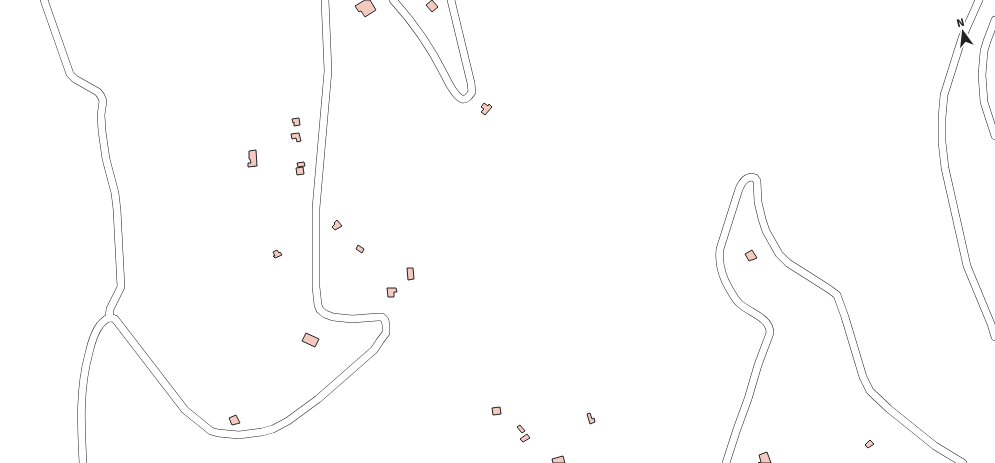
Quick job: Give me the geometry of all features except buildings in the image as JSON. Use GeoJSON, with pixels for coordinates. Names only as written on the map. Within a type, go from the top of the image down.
{"type":"FeatureCollection","features":[{"type":"Feature","properties":{"kind":"street"},"geometry":{"type":"LineString","coordinates":[[44,0],[70,74],[75,79],[98,92],[103,101],[101,115],[102,131],[106,159],[115,193],[118,218],[120,287],[110,309],[109,318]]}},
{"type":"Feature","properties":{"kind":"street"},"geometry":{"type":"LineString","coordinates":[[83,463],[81,404],[87,361],[96,332],[104,321],[111,317],[115,320],[185,410],[211,431],[238,435],[262,432],[288,421],[335,384],[374,350],[386,334],[386,325],[382,317],[378,316],[352,319],[333,317],[320,310],[318,305],[316,287],[316,208],[328,72],[325,0]]}},
{"type":"Feature","properties":{"kind":"street"},"geometry":{"type":"LineString","coordinates":[[393,0],[429,48],[450,86],[461,98],[464,99],[467,98],[472,92],[471,83],[452,0]]}},
{"type":"Feature","properties":{"kind":"street"},"geometry":{"type":"LineString","coordinates":[[979,0],[962,38],[944,95],[942,142],[944,168],[967,266],[995,337]]}},
{"type":"Feature","properties":{"kind":"street"},"geometry":{"type":"LineString","coordinates":[[995,20],[984,51],[982,75],[984,102],[995,136]]}},
{"type":"Feature","properties":{"kind":"street"},"geometry":{"type":"LineString","coordinates":[[726,463],[770,333],[769,325],[763,318],[746,309],[734,298],[724,280],[719,264],[720,249],[739,189],[742,181],[751,177],[755,178],[757,181],[758,202],[762,219],[766,231],[778,254],[788,263],[836,295],[845,317],[862,377],[870,391],[889,410],[935,446],[963,463]]}}]}
